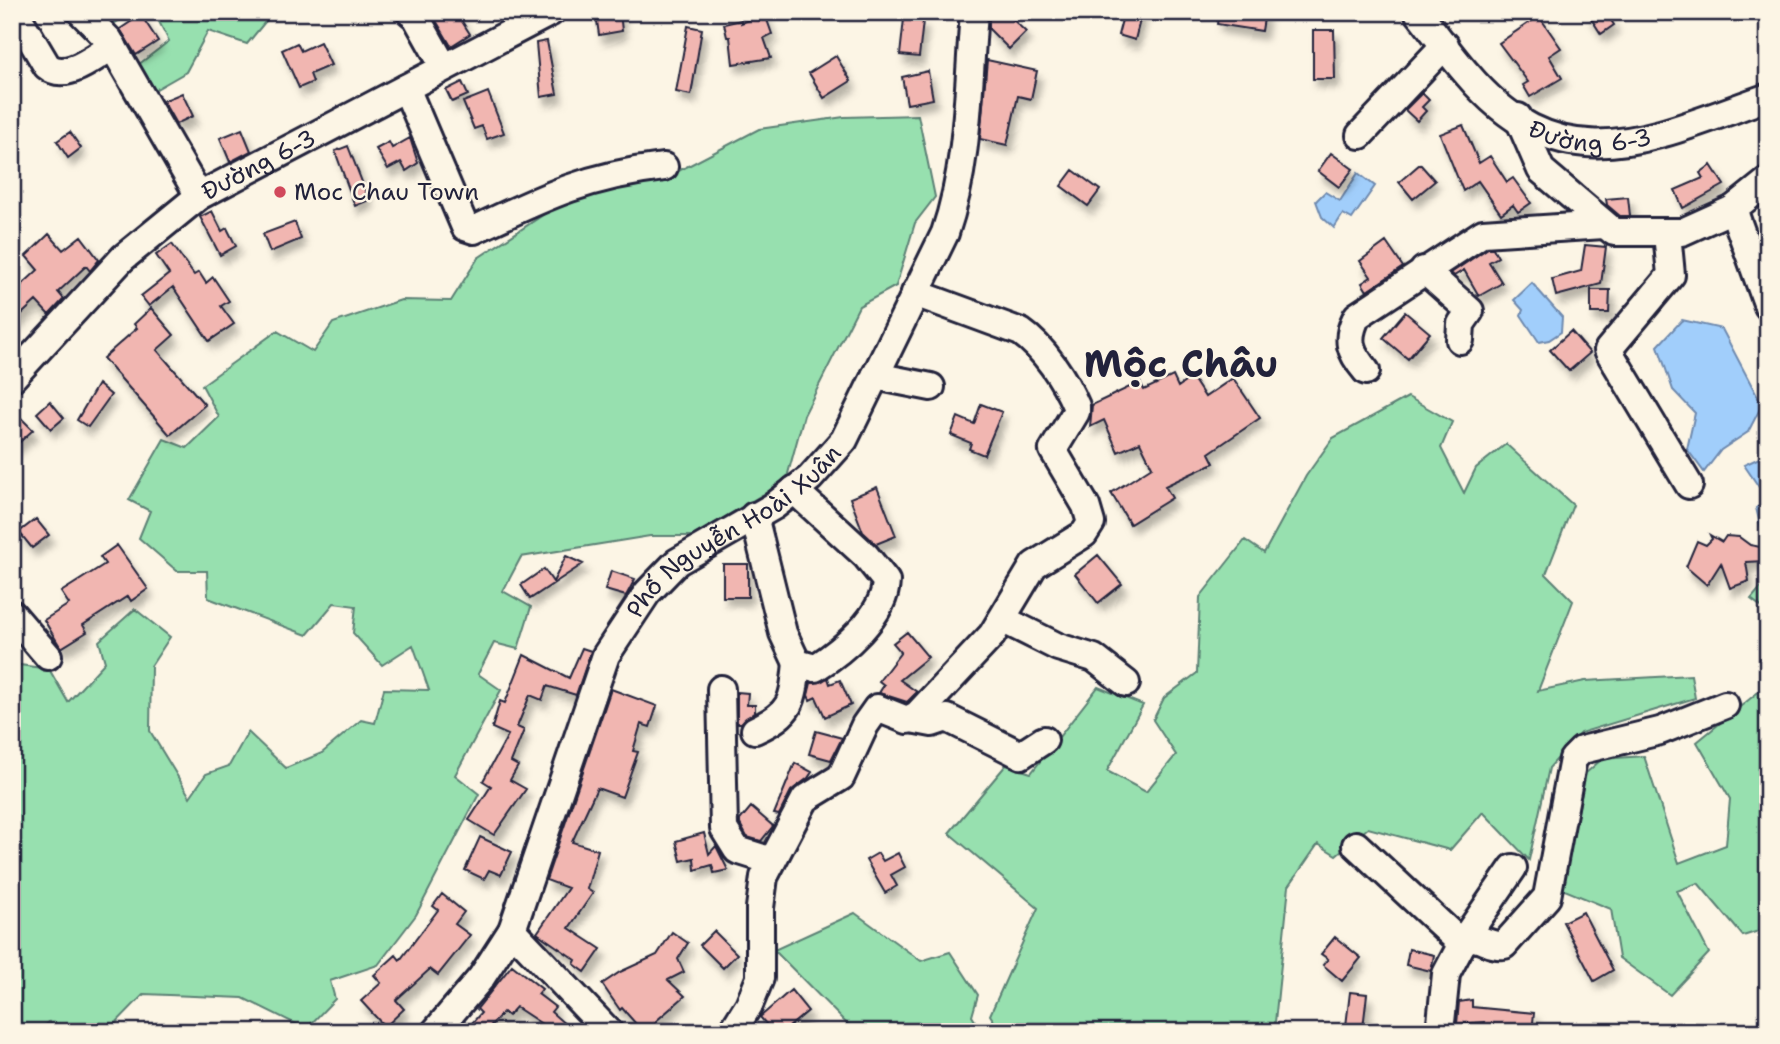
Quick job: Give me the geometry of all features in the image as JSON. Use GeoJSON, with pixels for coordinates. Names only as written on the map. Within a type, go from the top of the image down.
{"type":"FeatureCollection","features":[{"type":"Feature","properties":{"kind":"street"},"geometry":{"type":"LineString","coordinates":[[15,12],[47,66],[54,72],[66,72],[113,46]]}},
{"type":"Feature","properties":{"kind":"street"},"geometry":{"type":"LineString","coordinates":[[81,12],[113,46],[198,196]]}},
{"type":"Feature","properties":{"kind":"street"},"geometry":{"type":"LineString","coordinates":[[410,12],[416,17],[444,68]]}},
{"type":"Feature","properties":{"kind":"street","name":"Đường 6-3"},"geometry":{"type":"LineString","coordinates":[[12,377],[123,258],[198,196],[551,12]]}},
{"type":"Feature","properties":{"kind":"street","name":"Phố Nguyễn Hoài Xuân"},"geometry":{"type":"LineString","coordinates":[[435,1032],[481,978],[512,930],[606,655],[647,593],[677,562],[774,506],[826,463],[844,440],[915,293],[955,202],[961,172],[974,12]]}},
{"type":"Feature","properties":{"kind":"street","name":"Đường 6-3"},"geometry":{"type":"LineString","coordinates":[[1419,12],[1469,76],[1518,117],[1553,139],[1597,146],[1636,141],[1768,97]]}},
{"type":"Feature","properties":{"kind":"street"},"geometry":{"type":"LineString","coordinates":[[1360,135],[1444,43]]}},
{"type":"Feature","properties":{"kind":"street"},"geometry":{"type":"LineString","coordinates":[[406,88],[465,227],[474,230],[554,192],[590,179],[664,167]]}},
{"type":"Feature","properties":{"kind":"street"},"geometry":{"type":"LineString","coordinates":[[1518,117],[1541,170],[1614,232],[1682,232],[1733,209],[1768,181]]}},
{"type":"Feature","properties":{"kind":"street"},"geometry":{"type":"LineString","coordinates":[[1733,209],[1768,306]]}},
{"type":"Feature","properties":{"kind":"street"},"geometry":{"type":"LineString","coordinates":[[1366,371],[1349,346],[1349,335],[1357,316],[1423,270],[1483,233],[1604,225]]}},
{"type":"Feature","properties":{"kind":"street"},"geometry":{"type":"LineString","coordinates":[[1667,233],[1671,275],[1608,349],[1689,485]]}},
{"type":"Feature","properties":{"kind":"street"},"geometry":{"type":"LineString","coordinates":[[1423,270],[1470,312],[1461,324],[1460,341]]}},
{"type":"Feature","properties":{"kind":"street"},"geometry":{"type":"LineString","coordinates":[[911,719],[1004,620],[1015,594],[1034,565],[1084,534],[1091,523],[1086,506],[1053,450],[1076,412],[1076,406],[1061,379],[1031,339],[915,293]]}},
{"type":"Feature","properties":{"kind":"street"},"geometry":{"type":"LineString","coordinates":[[875,376],[931,387]]}},
{"type":"Feature","properties":{"kind":"street"},"geometry":{"type":"LineString","coordinates":[[794,490],[866,556],[886,581],[881,603],[844,646],[815,668],[797,663]]}},
{"type":"Feature","properties":{"kind":"street"},"geometry":{"type":"LineString","coordinates":[[754,516],[783,633],[797,663],[794,691],[788,710],[774,722],[755,730]]}},
{"type":"Feature","properties":{"kind":"street"},"geometry":{"type":"LineString","coordinates":[[12,614],[48,656]]}},
{"type":"Feature","properties":{"kind":"street"},"geometry":{"type":"LineString","coordinates":[[1004,620],[1058,647],[1094,658],[1126,683]]}},
{"type":"Feature","properties":{"kind":"street"},"geometry":{"type":"LineString","coordinates":[[721,689],[724,829],[737,850],[772,861]]}},
{"type":"Feature","properties":{"kind":"street"},"geometry":{"type":"LineString","coordinates":[[1363,851],[1474,936],[1497,946],[1504,945],[1539,908],[1551,886],[1573,759],[1582,750],[1660,732],[1725,705]]}},
{"type":"Feature","properties":{"kind":"street"},"geometry":{"type":"LineString","coordinates":[[732,1032],[749,1004],[760,978],[760,908],[764,877],[805,799],[841,777],[874,710],[877,708],[901,719],[932,723],[947,718],[1021,755],[1044,740]]}},
{"type":"Feature","properties":{"kind":"street"},"geometry":{"type":"LineString","coordinates":[[1440,1032],[1446,975],[1470,931],[1513,868]]}},
{"type":"Feature","properties":{"kind":"street"},"geometry":{"type":"LineString","coordinates":[[512,930],[602,1030]]}},
{"type":"Feature","properties":{"kind":"green space"},"geometry":{"type":"Polygon","coordinates":[[[95,12],[134,12],[108,27],[95,12]]]}},
{"type":"Feature","properties":{"kind":"green space"},"geometry":{"type":"Polygon","coordinates":[[[154,12],[267,12],[270,16],[247,44],[208,31],[186,72],[153,91],[138,65],[169,41],[154,12]]]}},
{"type":"Feature","properties":{"kind":"green space"},"geometry":{"type":"Polygon","coordinates":[[[918,115],[935,197],[915,223],[896,286],[859,306],[804,415],[786,481],[693,536],[650,536],[521,557],[503,591],[531,607],[518,649],[494,643],[478,674],[501,690],[455,775],[479,794],[416,915],[378,965],[330,981],[335,999],[306,1029],[243,998],[144,994],[107,1032],[59,1032],[49,1022],[38,1032],[12,1032],[12,664],[49,669],[68,702],[105,662],[99,641],[135,609],[170,637],[151,666],[150,731],[190,797],[206,774],[229,766],[248,732],[286,768],[322,753],[361,720],[375,723],[384,689],[429,690],[413,645],[382,665],[353,633],[356,606],[334,603],[307,635],[208,598],[207,571],[177,571],[139,538],[150,511],[129,500],[164,439],[187,448],[219,417],[202,385],[277,331],[313,352],[333,323],[401,300],[451,301],[478,258],[552,209],[595,194],[667,177],[759,129],[844,117],[918,115]]]}},
{"type":"Feature","properties":{"kind":"green space"},"geometry":{"type":"Polygon","coordinates":[[[1408,397],[1452,422],[1441,448],[1464,493],[1476,468],[1506,444],[1573,505],[1546,574],[1573,601],[1538,691],[1585,681],[1691,675],[1695,698],[1580,733],[1549,768],[1529,860],[1483,812],[1450,850],[1368,828],[1336,855],[1318,844],[1289,886],[1274,1032],[1001,1032],[990,1015],[1038,908],[949,833],[1006,765],[1031,773],[1098,687],[1143,705],[1107,771],[1146,792],[1176,755],[1153,720],[1164,698],[1197,673],[1200,597],[1245,540],[1264,553],[1306,476],[1333,438],[1408,397]]]}},
{"type":"Feature","properties":{"kind":"green space"},"geometry":{"type":"Polygon","coordinates":[[[1768,579],[1768,612],[1751,599],[1768,579]]]}},
{"type":"Feature","properties":{"kind":"green space"},"geometry":{"type":"Polygon","coordinates":[[[1768,684],[1768,928],[1743,936],[1698,883],[1677,891],[1709,953],[1670,995],[1619,958],[1611,909],[1562,889],[1586,773],[1602,759],[1644,756],[1679,863],[1726,845],[1730,799],[1697,742],[1768,684]]]}},
{"type":"Feature","properties":{"kind":"green space"},"geometry":{"type":"Polygon","coordinates":[[[855,913],[921,961],[950,952],[978,995],[972,1016],[982,1032],[855,1032],[774,950],[855,913]]]}},
{"type":"Feature","properties":{"kind":"water"},"geometry":{"type":"Polygon","coordinates":[[[1358,173],[1375,186],[1352,219],[1343,214],[1334,228],[1322,217],[1316,201],[1325,192],[1340,201],[1358,173]]]}},
{"type":"Feature","properties":{"kind":"water"},"geometry":{"type":"Polygon","coordinates":[[[1532,283],[1562,317],[1561,332],[1549,340],[1539,342],[1521,315],[1523,310],[1514,300],[1532,283]]]}},
{"type":"Feature","properties":{"kind":"water"},"geometry":{"type":"Polygon","coordinates":[[[1682,320],[1722,329],[1762,405],[1748,432],[1721,450],[1704,472],[1687,449],[1695,413],[1673,390],[1658,346],[1682,320]]]}},
{"type":"Feature","properties":{"kind":"water"},"geometry":{"type":"Polygon","coordinates":[[[1768,454],[1768,483],[1759,487],[1744,465],[1768,454]]]}},
{"type":"Feature","properties":{"kind":"water"},"geometry":{"type":"Polygon","coordinates":[[[1768,500],[1768,534],[1761,528],[1756,508],[1768,500]]]}},
{"type":"Feature","properties":{"kind":"building"},"geometry":{"type":"Polygon","coordinates":[[[431,12],[456,12],[470,34],[451,46],[431,12]]]}},
{"type":"Feature","properties":{"kind":"building"},"geometry":{"type":"Polygon","coordinates":[[[620,12],[622,31],[599,35],[596,14],[620,12]]]}},
{"type":"Feature","properties":{"kind":"building"},"geometry":{"type":"Polygon","coordinates":[[[996,12],[1005,12],[1026,32],[1009,49],[989,29],[989,19],[996,12]]]}},
{"type":"Feature","properties":{"kind":"building"},"geometry":{"type":"Polygon","coordinates":[[[1124,12],[1142,12],[1135,40],[1118,35],[1124,12]]]}},
{"type":"Feature","properties":{"kind":"building"},"geometry":{"type":"Polygon","coordinates":[[[1219,12],[1265,12],[1262,31],[1217,24],[1219,12]]]}},
{"type":"Feature","properties":{"kind":"building"},"geometry":{"type":"Polygon","coordinates":[[[1587,12],[1606,12],[1614,25],[1601,34],[1587,12]]]}},
{"type":"Feature","properties":{"kind":"building"},"geometry":{"type":"Polygon","coordinates":[[[765,14],[772,34],[764,38],[771,58],[733,64],[730,37],[727,37],[724,24],[741,20],[741,23],[765,14]]]}},
{"type":"Feature","properties":{"kind":"building"},"geometry":{"type":"Polygon","coordinates":[[[141,15],[158,41],[136,55],[120,29],[141,15]]]}},
{"type":"Feature","properties":{"kind":"building"},"geometry":{"type":"Polygon","coordinates":[[[1539,16],[1561,48],[1549,56],[1562,78],[1530,97],[1523,85],[1528,82],[1499,43],[1539,16]]]}},
{"type":"Feature","properties":{"kind":"building"},"geometry":{"type":"Polygon","coordinates":[[[904,19],[923,21],[919,57],[900,55],[904,19]]]}},
{"type":"Feature","properties":{"kind":"building"},"geometry":{"type":"Polygon","coordinates":[[[688,26],[702,29],[691,95],[676,92],[688,26]]]}},
{"type":"Feature","properties":{"kind":"building"},"geometry":{"type":"Polygon","coordinates":[[[1313,30],[1334,30],[1335,79],[1313,79],[1313,30]]]}},
{"type":"Feature","properties":{"kind":"building"},"geometry":{"type":"Polygon","coordinates":[[[547,41],[557,94],[541,97],[536,43],[547,41]]]}},
{"type":"Feature","properties":{"kind":"building"},"geometry":{"type":"Polygon","coordinates":[[[320,42],[331,65],[310,74],[313,82],[299,88],[282,50],[297,43],[301,51],[320,42]]]}},
{"type":"Feature","properties":{"kind":"building"},"geometry":{"type":"Polygon","coordinates":[[[836,56],[851,81],[824,98],[809,73],[836,56]]]}},
{"type":"Feature","properties":{"kind":"building"},"geometry":{"type":"Polygon","coordinates":[[[987,60],[1037,71],[1031,99],[1018,96],[1007,145],[980,139],[987,60]]]}},
{"type":"Feature","properties":{"kind":"building"},"geometry":{"type":"Polygon","coordinates":[[[928,71],[933,99],[907,104],[902,77],[928,71]]]}},
{"type":"Feature","properties":{"kind":"building"},"geometry":{"type":"Polygon","coordinates":[[[462,82],[468,95],[452,102],[446,90],[462,82]]]}},
{"type":"Feature","properties":{"kind":"building"},"geometry":{"type":"Polygon","coordinates":[[[488,92],[504,133],[487,139],[482,126],[474,129],[463,102],[488,92]]]}},
{"type":"Feature","properties":{"kind":"building"},"geometry":{"type":"Polygon","coordinates":[[[182,93],[193,116],[176,124],[163,101],[182,93]]]}},
{"type":"Feature","properties":{"kind":"building"},"geometry":{"type":"Polygon","coordinates":[[[1422,93],[1429,100],[1422,107],[1426,111],[1417,121],[1405,110],[1422,93]]]}},
{"type":"Feature","properties":{"kind":"building"},"geometry":{"type":"Polygon","coordinates":[[[1463,125],[1479,163],[1490,156],[1507,182],[1513,178],[1531,203],[1518,212],[1513,205],[1501,214],[1478,181],[1463,191],[1440,134],[1463,125]]]}},
{"type":"Feature","properties":{"kind":"building"},"geometry":{"type":"Polygon","coordinates":[[[242,129],[251,151],[230,162],[220,138],[242,129]]]}},
{"type":"Feature","properties":{"kind":"building"},"geometry":{"type":"Polygon","coordinates":[[[70,132],[81,148],[68,158],[57,141],[70,132]]]}},
{"type":"Feature","properties":{"kind":"building"},"geometry":{"type":"Polygon","coordinates":[[[410,138],[418,163],[406,171],[401,162],[388,169],[376,149],[389,142],[392,148],[410,138]]]}},
{"type":"Feature","properties":{"kind":"building"},"geometry":{"type":"Polygon","coordinates":[[[348,146],[369,200],[355,206],[335,151],[348,146]]]}},
{"type":"Feature","properties":{"kind":"building"},"geometry":{"type":"Polygon","coordinates":[[[1331,153],[1353,169],[1339,187],[1318,171],[1331,153]]]}},
{"type":"Feature","properties":{"kind":"building"},"geometry":{"type":"Polygon","coordinates":[[[1420,164],[1435,181],[1413,199],[1399,182],[1420,164]]]}},
{"type":"Feature","properties":{"kind":"building"},"geometry":{"type":"Polygon","coordinates":[[[1711,165],[1724,185],[1683,208],[1675,190],[1703,178],[1700,173],[1711,165]]]}},
{"type":"Feature","properties":{"kind":"building"},"geometry":{"type":"Polygon","coordinates":[[[1073,170],[1100,190],[1088,206],[1061,186],[1073,170]]]}},
{"type":"Feature","properties":{"kind":"building"},"geometry":{"type":"Polygon","coordinates":[[[1628,197],[1630,216],[1620,216],[1607,205],[1606,199],[1628,197]]]}},
{"type":"Feature","properties":{"kind":"building"},"geometry":{"type":"Polygon","coordinates":[[[212,211],[222,231],[227,228],[236,246],[220,255],[200,217],[212,211]]]}},
{"type":"Feature","properties":{"kind":"building"},"geometry":{"type":"Polygon","coordinates":[[[295,222],[301,239],[270,252],[263,234],[295,222]]]}},
{"type":"Feature","properties":{"kind":"building"},"geometry":{"type":"Polygon","coordinates":[[[49,234],[63,250],[81,236],[99,260],[90,271],[86,266],[58,292],[64,299],[49,315],[36,301],[12,323],[12,294],[38,270],[26,256],[49,234]]]}},
{"type":"Feature","properties":{"kind":"building"},"geometry":{"type":"Polygon","coordinates":[[[1386,242],[1403,267],[1367,291],[1362,283],[1371,277],[1360,261],[1386,242]]]}},
{"type":"Feature","properties":{"kind":"building"},"geometry":{"type":"Polygon","coordinates":[[[172,244],[194,275],[199,272],[206,283],[213,277],[229,301],[221,306],[234,324],[209,341],[173,287],[149,306],[141,296],[169,274],[156,255],[172,244]]]}},
{"type":"Feature","properties":{"kind":"building"},"geometry":{"type":"Polygon","coordinates":[[[1585,245],[1606,247],[1601,284],[1556,296],[1552,279],[1581,271],[1585,245]]]}},
{"type":"Feature","properties":{"kind":"building"},"geometry":{"type":"Polygon","coordinates":[[[1488,248],[1493,248],[1498,257],[1489,262],[1502,283],[1479,296],[1464,270],[1454,276],[1451,273],[1488,248]]]}},
{"type":"Feature","properties":{"kind":"building"},"geometry":{"type":"Polygon","coordinates":[[[1591,290],[1610,290],[1609,313],[1591,313],[1591,290]]]}},
{"type":"Feature","properties":{"kind":"building"},"geometry":{"type":"Polygon","coordinates":[[[151,308],[174,335],[157,350],[205,405],[170,435],[103,358],[137,328],[134,324],[151,308]]]}},
{"type":"Feature","properties":{"kind":"building"},"geometry":{"type":"Polygon","coordinates":[[[1405,312],[1430,333],[1408,359],[1383,338],[1405,312]]]}},
{"type":"Feature","properties":{"kind":"building"},"geometry":{"type":"Polygon","coordinates":[[[1571,331],[1590,353],[1569,371],[1550,350],[1571,331]]]}},
{"type":"Feature","properties":{"kind":"building"},"geometry":{"type":"Polygon","coordinates":[[[1173,376],[1178,387],[1192,377],[1205,397],[1233,378],[1260,418],[1209,453],[1214,463],[1165,486],[1172,498],[1130,524],[1111,493],[1152,467],[1140,442],[1118,452],[1104,420],[1090,427],[1092,405],[1140,382],[1144,390],[1173,376]]]}},
{"type":"Feature","properties":{"kind":"building"},"geometry":{"type":"Polygon","coordinates":[[[98,384],[111,395],[88,427],[77,420],[98,384]]]}},
{"type":"Feature","properties":{"kind":"building"},"geometry":{"type":"Polygon","coordinates":[[[50,401],[64,418],[51,429],[37,413],[50,401]]]}},
{"type":"Feature","properties":{"kind":"building"},"geometry":{"type":"Polygon","coordinates":[[[981,404],[1002,412],[984,455],[969,449],[971,443],[951,435],[958,417],[974,424],[981,404]]]}},
{"type":"Feature","properties":{"kind":"building"},"geometry":{"type":"Polygon","coordinates":[[[21,418],[33,430],[12,449],[12,426],[21,418]]]}},
{"type":"Feature","properties":{"kind":"building"},"geometry":{"type":"Polygon","coordinates":[[[877,487],[896,536],[876,544],[863,532],[850,498],[877,487]]]}},
{"type":"Feature","properties":{"kind":"building"},"geometry":{"type":"Polygon","coordinates":[[[36,519],[49,535],[32,548],[19,532],[36,519]]]}},
{"type":"Feature","properties":{"kind":"building"},"geometry":{"type":"Polygon","coordinates":[[[1710,535],[1722,542],[1726,536],[1739,537],[1750,545],[1766,548],[1765,561],[1746,562],[1749,581],[1730,588],[1721,563],[1707,585],[1686,567],[1697,541],[1706,545],[1712,539],[1710,535]]]}},
{"type":"Feature","properties":{"kind":"building"},"geometry":{"type":"Polygon","coordinates":[[[117,545],[148,589],[131,601],[128,596],[83,625],[87,632],[61,648],[44,620],[69,604],[61,592],[105,564],[100,557],[117,545]]]}},
{"type":"Feature","properties":{"kind":"building"},"geometry":{"type":"Polygon","coordinates":[[[1098,555],[1122,584],[1098,603],[1075,574],[1098,555]]]}},
{"type":"Feature","properties":{"kind":"building"},"geometry":{"type":"Polygon","coordinates":[[[566,556],[583,564],[530,599],[521,585],[544,569],[553,582],[566,556]]]}},
{"type":"Feature","properties":{"kind":"building"},"geometry":{"type":"Polygon","coordinates":[[[723,564],[748,564],[748,597],[723,597],[723,564]]]}},
{"type":"Feature","properties":{"kind":"building"},"geometry":{"type":"Polygon","coordinates":[[[611,571],[635,579],[626,596],[605,590],[611,571]]]}},
{"type":"Feature","properties":{"kind":"building"},"geometry":{"type":"Polygon","coordinates":[[[907,632],[928,657],[900,680],[917,692],[907,702],[879,693],[884,685],[879,681],[901,652],[893,643],[907,632]]]}},
{"type":"Feature","properties":{"kind":"building"},"geometry":{"type":"Polygon","coordinates":[[[582,648],[591,651],[576,695],[547,686],[542,700],[530,695],[517,727],[524,730],[511,762],[518,766],[510,780],[526,789],[494,835],[469,820],[491,786],[483,781],[508,735],[492,728],[500,701],[505,703],[524,655],[569,678],[582,648]]]}},
{"type":"Feature","properties":{"kind":"building"},"geometry":{"type":"Polygon","coordinates":[[[828,678],[830,684],[840,680],[851,705],[825,717],[816,697],[810,700],[808,695],[811,683],[828,678]]]}},
{"type":"Feature","properties":{"kind":"building"},"geometry":{"type":"Polygon","coordinates":[[[611,689],[657,706],[650,727],[641,724],[633,751],[638,752],[622,797],[597,788],[572,842],[598,850],[587,889],[593,893],[569,928],[601,949],[585,972],[574,964],[576,960],[537,933],[568,888],[546,880],[611,689]]]}},
{"type":"Feature","properties":{"kind":"building"},"geometry":{"type":"Polygon","coordinates":[[[737,692],[748,693],[747,705],[755,705],[755,712],[741,723],[737,723],[737,692]]]}},
{"type":"Feature","properties":{"kind":"building"},"geometry":{"type":"Polygon","coordinates":[[[816,731],[842,738],[831,760],[809,754],[816,731]]]}},
{"type":"Feature","properties":{"kind":"building"},"geometry":{"type":"Polygon","coordinates":[[[795,763],[812,772],[791,791],[779,815],[774,814],[795,763]]]}},
{"type":"Feature","properties":{"kind":"building"},"geometry":{"type":"Polygon","coordinates":[[[751,807],[773,826],[761,841],[747,837],[740,824],[740,820],[751,807]]]}},
{"type":"Feature","properties":{"kind":"building"},"geometry":{"type":"Polygon","coordinates":[[[704,833],[709,854],[716,846],[728,870],[714,873],[712,865],[695,870],[694,858],[681,861],[676,841],[704,833]]]}},
{"type":"Feature","properties":{"kind":"building"},"geometry":{"type":"Polygon","coordinates":[[[480,837],[512,852],[501,875],[489,870],[484,879],[465,870],[480,837]]]}},
{"type":"Feature","properties":{"kind":"building"},"geometry":{"type":"Polygon","coordinates":[[[878,853],[883,861],[898,853],[905,867],[891,875],[897,886],[885,893],[866,860],[878,853]]]}},
{"type":"Feature","properties":{"kind":"building"},"geometry":{"type":"Polygon","coordinates":[[[442,894],[464,912],[455,924],[470,935],[438,975],[430,969],[396,1000],[404,1009],[385,1027],[361,1001],[381,983],[374,975],[396,955],[400,960],[438,910],[433,906],[442,894]]]}},
{"type":"Feature","properties":{"kind":"building"},"geometry":{"type":"Polygon","coordinates":[[[1583,912],[1613,970],[1594,981],[1563,922],[1583,912]]]}},
{"type":"Feature","properties":{"kind":"building"},"geometry":{"type":"Polygon","coordinates":[[[714,931],[737,954],[723,968],[700,945],[714,931]]]}},
{"type":"Feature","properties":{"kind":"building"},"geometry":{"type":"Polygon","coordinates":[[[672,932],[688,943],[678,959],[684,972],[668,980],[685,996],[655,1022],[663,1032],[643,1032],[622,1008],[620,1010],[602,984],[620,972],[657,955],[672,932]]]}},
{"type":"Feature","properties":{"kind":"building"},"geometry":{"type":"Polygon","coordinates":[[[1335,937],[1361,958],[1342,981],[1323,965],[1328,959],[1321,954],[1335,937]]]}},
{"type":"Feature","properties":{"kind":"building"},"geometry":{"type":"Polygon","coordinates":[[[1409,949],[1434,955],[1431,971],[1406,965],[1409,949]]]}},
{"type":"Feature","properties":{"kind":"building"},"geometry":{"type":"Polygon","coordinates":[[[512,965],[542,989],[538,994],[555,1007],[551,1012],[574,1032],[554,1032],[516,1007],[508,1016],[503,1012],[485,1032],[464,1032],[481,1013],[477,1009],[512,965]]]}},
{"type":"Feature","properties":{"kind":"building"},"geometry":{"type":"Polygon","coordinates":[[[791,990],[808,1011],[783,1032],[773,1032],[760,1017],[791,990]]]}},
{"type":"Feature","properties":{"kind":"building"},"geometry":{"type":"Polygon","coordinates":[[[1350,992],[1367,994],[1363,1028],[1346,1026],[1350,992]]]}},
{"type":"Feature","properties":{"kind":"building"},"geometry":{"type":"Polygon","coordinates":[[[1472,1000],[1472,1007],[1534,1013],[1532,1032],[1483,1032],[1484,1022],[1457,1024],[1459,1002],[1472,1000]]]}},
{"type":"Feature","properties":{"kind":"place","name":"Moc Chau Town"},"geometry":{"type":"Point","coordinates":[280,192]}},
{"type":"Feature","properties":{"kind":"district","name":"Mộc Châu"},"geometry":{"type":"Point","coordinates":[1181,363]}}]}
